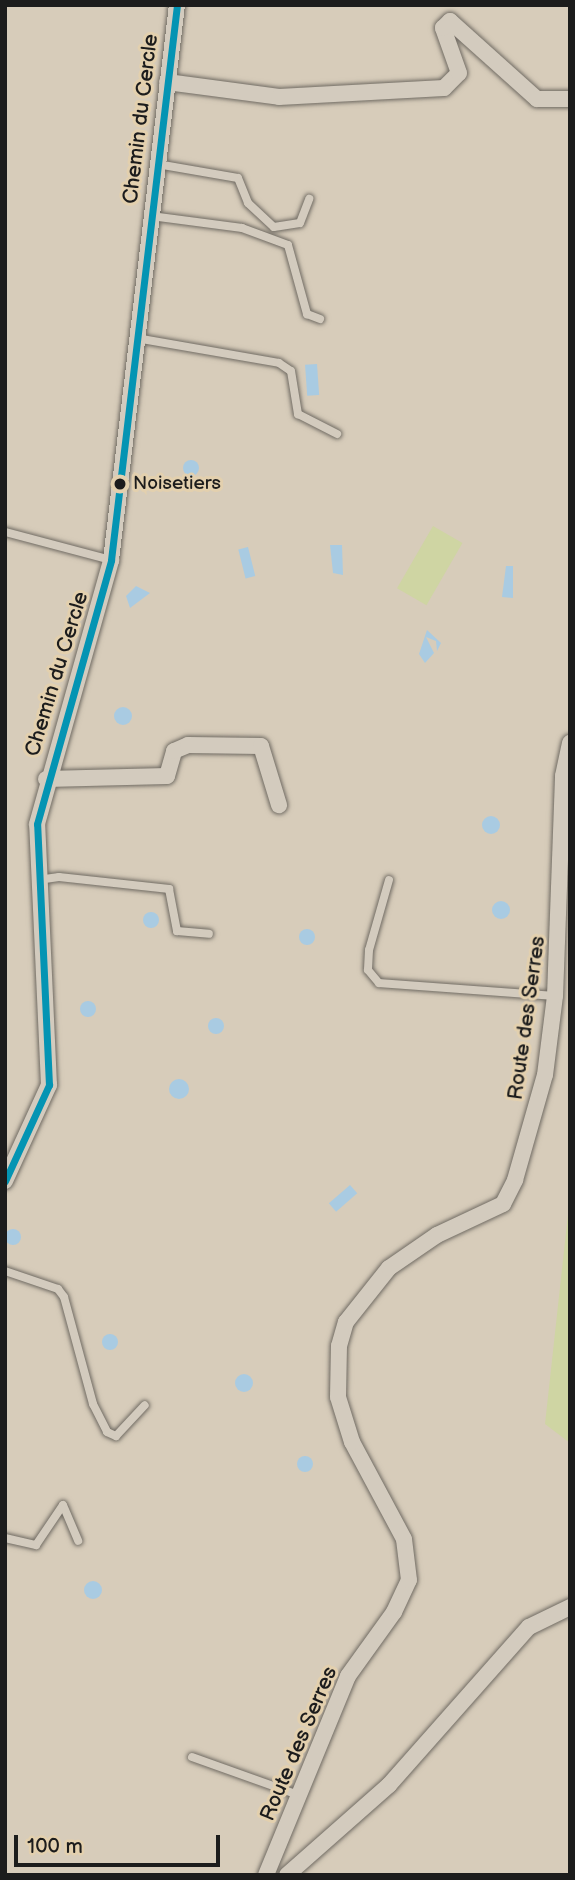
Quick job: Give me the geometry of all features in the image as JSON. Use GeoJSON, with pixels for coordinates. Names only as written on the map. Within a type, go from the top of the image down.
{"type":"FeatureCollection","features":[{"type":"Feature","properties":{"kind":"street","name":"Chemin du Cercle"},"geometry":{"type":"LineString","coordinates":[[5,1181],[49,1085],[37,824],[46,779],[95,638],[111,560],[177,5]]}},
{"type":"Feature","properties":{"kind":"street"},"geometry":{"type":"LineString","coordinates":[[167,82],[279,97],[444,88],[459,73],[443,28],[450,21],[537,99],[570,99]]}},
{"type":"Feature","properties":{"kind":"street","name":"Route des Serres"},"geometry":{"type":"LineString","coordinates":[[266,1875],[301,1796],[348,1676],[409,1580],[404,1539],[352,1442],[338,1396],[346,1322],[389,1268],[437,1235],[503,1204],[535,1116],[555,996],[563,776],[570,743]]}},
{"type":"Feature","properties":{"kind":"street"},"geometry":{"type":"LineString","coordinates":[[46,779],[167,776],[174,751],[188,745],[261,746],[278,805]]}},
{"type":"Feature","properties":{"kind":"street"},"geometry":{"type":"LineString","coordinates":[[287,1875],[389,1785],[529,1627],[570,1607]]}},
{"type":"Feature","properties":{"kind":"lane"},"geometry":{"type":"LineString","coordinates":[[157,164],[238,178],[248,203],[274,228],[300,223],[309,199]]}},
{"type":"Feature","properties":{"kind":"lane"},"geometry":{"type":"LineString","coordinates":[[151,216],[242,228],[288,245],[307,314],[320,320]]}},
{"type":"Feature","properties":{"kind":"lane"},"geometry":{"type":"LineString","coordinates":[[136,338],[279,363],[291,371],[298,414],[337,435]]}},
{"type":"Feature","properties":{"kind":"lane"},"geometry":{"type":"LineString","coordinates":[[5,532],[111,560]]}},
{"type":"Feature","properties":{"kind":"lane"},"geometry":{"type":"LineString","coordinates":[[38,880],[59,877],[169,889],[177,931],[209,934]]}},
{"type":"Feature","properties":{"kind":"lane"},"geometry":{"type":"LineString","coordinates":[[389,880],[369,950],[368,970],[379,984],[555,996]]}},
{"type":"Feature","properties":{"kind":"lane"},"geometry":{"type":"LineString","coordinates":[[5,1272],[58,1289],[64,1297],[93,1404],[107,1432],[116,1436],[145,1405]]}},
{"type":"Feature","properties":{"kind":"lane"},"geometry":{"type":"LineString","coordinates":[[5,1538],[36,1545],[63,1505],[78,1541]]}},
{"type":"Feature","properties":{"kind":"lane"},"geometry":{"type":"LineString","coordinates":[[192,1756],[301,1796]]}},
{"type":"Feature","properties":{"kind":"green space"},"geometry":{"type":"Polygon","coordinates":[[[433,526],[462,543],[426,605],[397,588],[433,526]]]}},
{"type":"Feature","properties":{"kind":"green space"},"geometry":{"type":"Polygon","coordinates":[[[570,1196],[570,1443],[545,1424],[570,1196]]]}},
{"type":"Feature","properties":{"kind":"water"},"geometry":{"type":"Polygon","coordinates":[[[317,364],[319,395],[307,396],[305,365],[317,364]]]}},
{"type":"Feature","properties":{"kind":"water"},"geometry":{"type":"Polygon","coordinates":[[[188,460],[194,460],[199,468],[197,474],[188,476],[183,471],[183,465],[188,460]]]}},
{"type":"Feature","properties":{"kind":"water"},"geometry":{"type":"Polygon","coordinates":[[[330,545],[342,545],[343,575],[333,573],[330,545]]]}},
{"type":"Feature","properties":{"kind":"water"},"geometry":{"type":"Polygon","coordinates":[[[248,547],[255,576],[246,579],[238,549],[248,547]]]}},
{"type":"Feature","properties":{"kind":"water"},"geometry":{"type":"Polygon","coordinates":[[[506,566],[513,566],[513,598],[502,597],[506,566]]]}},
{"type":"Feature","properties":{"kind":"water"},"geometry":{"type":"Polygon","coordinates":[[[136,586],[150,593],[130,608],[126,596],[136,586]]]}},
{"type":"Feature","properties":{"kind":"water"},"geometry":{"type":"Polygon","coordinates":[[[427,630],[441,643],[437,651],[436,641],[426,637],[434,653],[425,663],[419,654],[427,630]]]}},
{"type":"Feature","properties":{"kind":"water"},"geometry":{"type":"Polygon","coordinates":[[[119,707],[127,707],[132,716],[130,723],[119,725],[114,720],[114,712],[119,707]]]}},
{"type":"Feature","properties":{"kind":"water"},"geometry":{"type":"Polygon","coordinates":[[[491,816],[497,819],[500,825],[497,831],[491,834],[485,831],[482,825],[485,819],[491,816]]]}},
{"type":"Feature","properties":{"kind":"water"},"geometry":{"type":"Polygon","coordinates":[[[501,901],[507,904],[510,910],[507,916],[501,919],[495,916],[492,910],[495,904],[501,901]]]}},
{"type":"Feature","properties":{"kind":"water"},"geometry":{"type":"Polygon","coordinates":[[[151,912],[157,914],[157,926],[151,928],[145,926],[143,920],[145,914],[151,912]]]}},
{"type":"Feature","properties":{"kind":"water"},"geometry":{"type":"Polygon","coordinates":[[[307,929],[313,931],[313,943],[307,945],[301,943],[299,937],[301,931],[307,929]]]}},
{"type":"Feature","properties":{"kind":"water"},"geometry":{"type":"Polygon","coordinates":[[[88,1001],[94,1003],[94,1015],[88,1017],[82,1015],[80,1009],[82,1003],[88,1001]]]}},
{"type":"Feature","properties":{"kind":"water"},"geometry":{"type":"Polygon","coordinates":[[[213,1018],[219,1018],[224,1026],[222,1032],[213,1034],[208,1029],[208,1023],[213,1018]]]}},
{"type":"Feature","properties":{"kind":"water"},"geometry":{"type":"Polygon","coordinates":[[[179,1079],[186,1082],[189,1089],[186,1096],[179,1099],[172,1096],[169,1089],[172,1082],[179,1079]]]}},
{"type":"Feature","properties":{"kind":"water"},"geometry":{"type":"Polygon","coordinates":[[[350,1185],[357,1193],[336,1212],[329,1203],[350,1185]]]}},
{"type":"Feature","properties":{"kind":"water"},"geometry":{"type":"Polygon","coordinates":[[[10,1229],[16,1229],[21,1237],[19,1243],[10,1245],[5,1240],[5,1234],[10,1229]]]}},
{"type":"Feature","properties":{"kind":"water"},"geometry":{"type":"Polygon","coordinates":[[[110,1334],[116,1336],[116,1348],[110,1350],[104,1348],[102,1342],[104,1336],[110,1334]]]}},
{"type":"Feature","properties":{"kind":"water"},"geometry":{"type":"Polygon","coordinates":[[[244,1374],[250,1377],[253,1383],[250,1389],[244,1392],[238,1389],[235,1383],[238,1377],[244,1374]]]}},
{"type":"Feature","properties":{"kind":"water"},"geometry":{"type":"Polygon","coordinates":[[[302,1456],[308,1456],[313,1464],[311,1470],[302,1472],[297,1467],[297,1461],[302,1456]]]}},
{"type":"Feature","properties":{"kind":"water"},"geometry":{"type":"Polygon","coordinates":[[[93,1581],[99,1584],[102,1590],[99,1596],[93,1599],[87,1596],[84,1590],[87,1584],[93,1581]]]}},
{"type":"Feature","properties":{"kind":"transit line"},"geometry":{"type":"LineString","coordinates":[[5,1181],[49,1085],[37,824],[111,560],[177,5]]}},
{"type":"Feature","properties":{"kind":"place","name":"Noisetiers"},"geometry":{"type":"Point","coordinates":[120,484]}}]}
